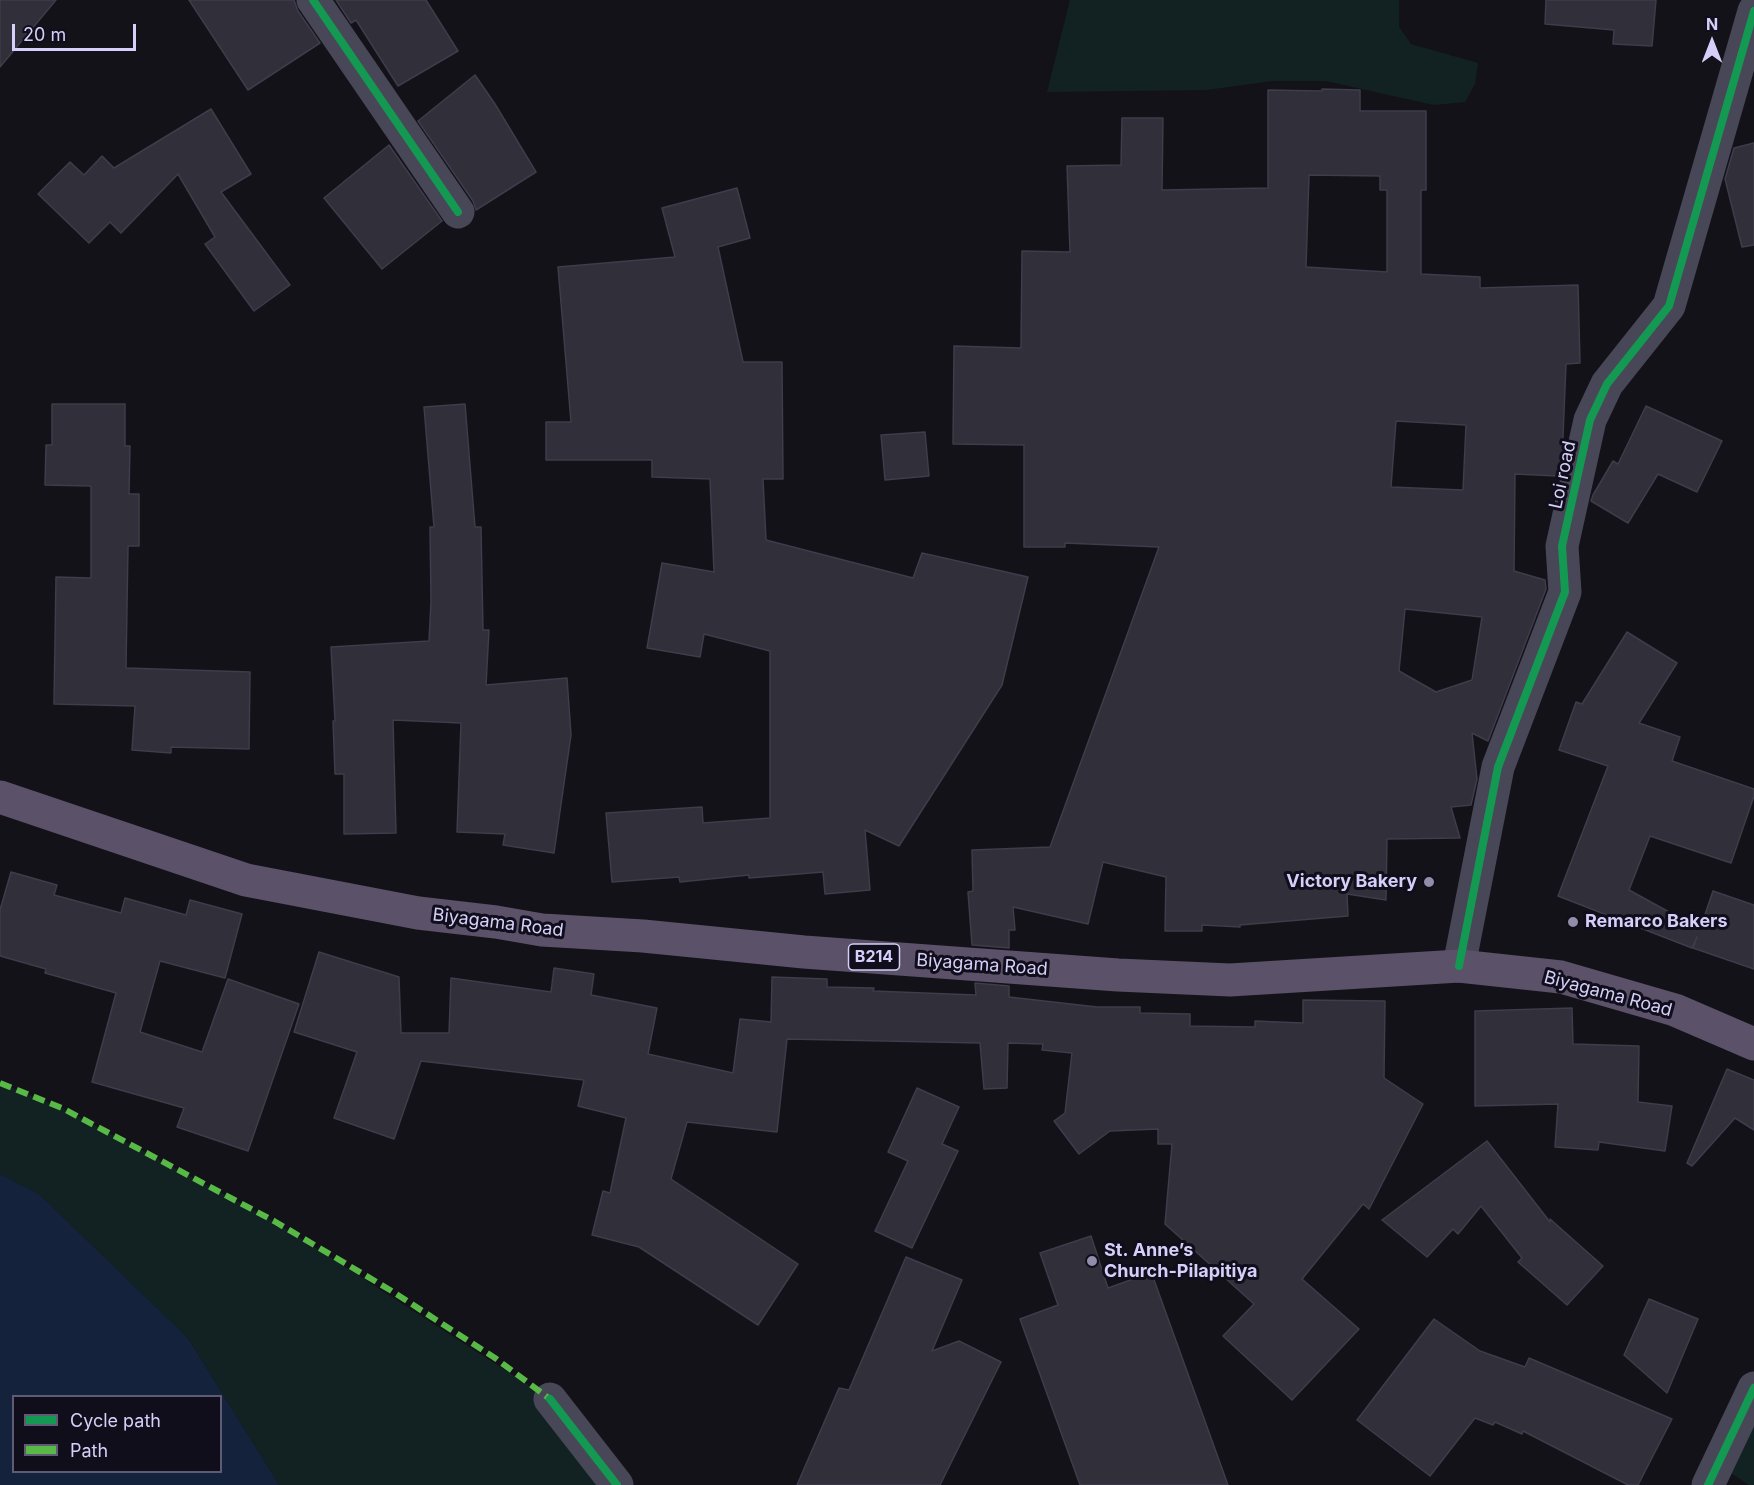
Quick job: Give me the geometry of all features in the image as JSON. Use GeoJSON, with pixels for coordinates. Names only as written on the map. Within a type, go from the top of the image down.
{"type":"FeatureCollection","features":[{"type":"Feature","properties":{"kind":"main road","name":"Biyagama Road"},"geometry":{"type":"LineString","coordinates":[[0,797],[246,880],[418,913],[542,930],[643,936],[705,944],[1118,975],[1230,980],[1459,966],[1561,977],[1675,1010],[1754,1044]]}},
{"type":"Feature","properties":{"kind":"street"},"geometry":{"type":"LineString","coordinates":[[313,0],[458,212]]}},
{"type":"Feature","properties":{"kind":"street","name":"Loi road"},"geometry":{"type":"LineString","coordinates":[[1459,966],[1497,767],[1565,592],[1562,546],[1590,420],[1606,384],[1669,306],[1754,11]]}},
{"type":"Feature","properties":{"kind":"street"},"geometry":{"type":"LineString","coordinates":[[1708,1485],[1754,1388]]}},
{"type":"Feature","properties":{"kind":"street"},"geometry":{"type":"LineString","coordinates":[[550,1399],[616,1485]]}},
{"type":"Feature","properties":{"kind":"shaded area"},"geometry":{"type":"Polygon","coordinates":[[[1070,0],[1399,0],[1399,27],[1411,44],[1478,63],[1475,84],[1465,102],[1434,105],[1326,81],[1273,81],[1206,90],[1047,92],[1070,0]]]}},
{"type":"Feature","properties":{"kind":"shaded area"},"geometry":{"type":"Polygon","coordinates":[[[0,1083],[62,1108],[274,1221],[550,1399],[617,1485],[279,1485],[188,1338],[39,1194],[0,1174],[0,1083]]]}},
{"type":"Feature","properties":{"kind":"shaded area"},"geometry":{"type":"Polygon","coordinates":[[[1754,1388],[1754,1485],[1749,1485],[1717,1464],[1754,1388]]]}},
{"type":"Feature","properties":{"kind":"water"},"geometry":{"type":"Polygon","coordinates":[[[0,1174],[39,1194],[188,1338],[279,1485],[0,1485],[0,1174]]]}},
{"type":"Feature","properties":{"kind":"building"},"geometry":{"type":"Polygon","coordinates":[[[0,0],[56,0],[0,67],[0,0]]]}},
{"type":"Feature","properties":{"kind":"building"},"geometry":{"type":"Polygon","coordinates":[[[189,0],[294,0],[298,11],[320,43],[248,90],[189,0]]]}},
{"type":"Feature","properties":{"kind":"building"},"geometry":{"type":"Polygon","coordinates":[[[336,0],[426,0],[458,51],[398,86],[356,20],[351,23],[336,0]]]}},
{"type":"Feature","properties":{"kind":"building"},"geometry":{"type":"Polygon","coordinates":[[[1546,0],[1656,0],[1652,46],[1613,44],[1614,30],[1545,24],[1546,0]]]}},
{"type":"Feature","properties":{"kind":"building"},"geometry":{"type":"Polygon","coordinates":[[[475,75],[536,172],[476,210],[473,201],[418,121],[475,75]]]}},
{"type":"Feature","properties":{"kind":"building"},"geometry":{"type":"Polygon","coordinates":[[[1322,89],[1360,90],[1360,111],[1426,111],[1426,190],[1421,190],[1421,274],[1480,277],[1480,288],[1578,285],[1580,363],[1566,364],[1562,460],[1558,476],[1515,474],[1514,571],[1545,580],[1546,589],[1488,741],[1472,733],[1477,779],[1471,805],[1451,807],[1460,838],[1387,839],[1386,900],[1347,894],[1348,916],[1240,925],[1240,927],[1202,925],[1202,931],[1165,931],[1166,877],[1103,862],[1088,924],[1013,907],[1015,930],[1009,930],[1009,948],[972,945],[968,892],[973,891],[972,850],[1050,847],[1159,547],[1065,543],[1065,547],[1024,547],[1024,445],[953,444],[954,346],[1021,348],[1022,251],[1070,252],[1067,166],[1121,165],[1122,118],[1163,118],[1162,190],[1268,188],[1268,90],[1322,91],[1322,89]],[[1309,175],[1306,267],[1387,272],[1387,190],[1380,190],[1380,176],[1309,175]],[[1396,421],[1391,487],[1463,490],[1466,425],[1396,421]],[[1405,609],[1399,671],[1436,692],[1472,680],[1482,617],[1405,609]]]}},
{"type":"Feature","properties":{"kind":"building"},"geometry":{"type":"Polygon","coordinates":[[[211,109],[251,174],[221,192],[290,285],[254,311],[205,244],[215,237],[178,174],[121,233],[110,222],[89,243],[38,194],[70,162],[84,175],[102,156],[114,168],[211,109]]]}},
{"type":"Feature","properties":{"kind":"building"},"geometry":{"type":"Polygon","coordinates":[[[1754,143],[1754,245],[1742,247],[1725,179],[1734,148],[1754,143]]]}},
{"type":"Feature","properties":{"kind":"building"},"geometry":{"type":"Polygon","coordinates":[[[389,145],[442,221],[382,269],[324,198],[389,145]]]}},
{"type":"Feature","properties":{"kind":"building"},"geometry":{"type":"Polygon","coordinates":[[[737,188],[750,238],[718,247],[743,362],[782,362],[783,479],[763,479],[766,540],[913,578],[922,553],[1028,577],[1002,685],[899,846],[865,830],[870,890],[825,894],[823,872],[749,878],[749,875],[680,882],[679,877],[612,882],[606,813],[702,807],[703,823],[770,818],[770,651],[704,634],[700,657],[647,648],[662,563],[714,572],[710,479],[652,477],[652,460],[546,460],[546,422],[571,422],[558,267],[675,257],[662,208],[737,188]]]}},
{"type":"Feature","properties":{"kind":"building"},"geometry":{"type":"Polygon","coordinates":[[[52,404],[125,404],[125,446],[130,446],[129,494],[139,494],[139,546],[128,546],[126,668],[250,672],[249,749],[171,747],[171,753],[132,750],[135,706],[54,704],[56,577],[91,578],[91,486],[45,485],[46,445],[52,445],[52,404]]]}},
{"type":"Feature","properties":{"kind":"building"},"geometry":{"type":"Polygon","coordinates":[[[465,404],[475,527],[481,527],[483,630],[489,630],[486,685],[567,678],[571,735],[554,853],[503,845],[505,834],[457,832],[461,723],[393,720],[396,833],[344,834],[344,774],[335,774],[331,647],[429,641],[430,527],[434,527],[424,407],[465,404]]]}},
{"type":"Feature","properties":{"kind":"building"},"geometry":{"type":"Polygon","coordinates":[[[1646,406],[1722,441],[1697,492],[1658,474],[1628,523],[1591,501],[1613,461],[1618,464],[1646,406]]]}},
{"type":"Feature","properties":{"kind":"building"},"geometry":{"type":"Polygon","coordinates":[[[925,432],[929,476],[885,480],[881,435],[925,432]]]}},
{"type":"Feature","properties":{"kind":"building"},"geometry":{"type":"Polygon","coordinates":[[[1627,632],[1677,663],[1639,723],[1680,737],[1672,761],[1754,789],[1754,796],[1731,863],[1650,836],[1629,890],[1700,929],[1713,891],[1754,905],[1754,969],[1693,948],[1697,937],[1692,948],[1558,896],[1608,766],[1559,750],[1576,702],[1582,704],[1627,632]]]}},
{"type":"Feature","properties":{"kind":"building"},"geometry":{"type":"Polygon","coordinates":[[[11,872],[57,885],[54,895],[121,913],[125,898],[186,915],[190,900],[242,914],[225,978],[160,961],[140,1032],[202,1052],[228,979],[299,1004],[248,1151],[177,1127],[184,1108],[92,1082],[116,993],[45,973],[46,969],[0,956],[0,910],[11,872]]]}},
{"type":"Feature","properties":{"kind":"building"},"geometry":{"type":"Polygon","coordinates":[[[319,952],[399,977],[401,1033],[449,1033],[451,978],[551,992],[554,968],[594,974],[591,995],[657,1008],[648,1054],[733,1073],[740,1019],[771,1022],[772,977],[827,979],[827,987],[976,995],[975,983],[1009,986],[1009,997],[1097,1007],[1140,1007],[1140,1013],[1190,1014],[1190,1026],[1255,1027],[1255,1021],[1303,1023],[1303,1000],[1385,1001],[1384,1078],[1423,1104],[1369,1209],[1363,1204],[1302,1279],[1359,1329],[1292,1400],[1223,1336],[1254,1304],[1165,1224],[1172,1144],[1158,1144],[1158,1129],[1110,1131],[1079,1154],[1054,1121],[1065,1113],[1072,1053],[1042,1050],[1043,1044],[1008,1043],[1007,1088],[984,1089],[980,1043],[787,1039],[777,1132],[687,1122],[671,1179],[798,1264],[758,1325],[639,1247],[592,1235],[603,1191],[610,1193],[626,1118],[578,1106],[584,1080],[421,1061],[394,1139],[334,1118],[357,1052],[294,1032],[319,952]]]}},
{"type":"Feature","properties":{"kind":"building"},"geometry":{"type":"Polygon","coordinates":[[[1572,1008],[1573,1044],[1639,1046],[1638,1102],[1672,1106],[1665,1151],[1599,1142],[1598,1150],[1555,1147],[1558,1104],[1475,1106],[1475,1011],[1572,1008]]]}},
{"type":"Feature","properties":{"kind":"building"},"geometry":{"type":"Polygon","coordinates":[[[1727,1069],[1754,1080],[1754,1130],[1735,1118],[1692,1166],[1687,1163],[1727,1069]]]}},
{"type":"Feature","properties":{"kind":"building"},"geometry":{"type":"Polygon","coordinates":[[[917,1088],[959,1107],[942,1144],[958,1151],[912,1248],[875,1231],[908,1161],[888,1152],[917,1088]]]}},
{"type":"Feature","properties":{"kind":"building"},"geometry":{"type":"Polygon","coordinates":[[[1487,1141],[1550,1222],[1550,1219],[1603,1266],[1567,1305],[1518,1262],[1522,1258],[1481,1206],[1458,1234],[1453,1229],[1427,1257],[1382,1220],[1487,1141]]]}},
{"type":"Feature","properties":{"kind":"building"},"geometry":{"type":"Polygon","coordinates":[[[1091,1236],[1108,1288],[1139,1277],[1153,1277],[1228,1485],[1080,1485],[1020,1319],[1058,1305],[1040,1253],[1091,1236]]]}},
{"type":"Feature","properties":{"kind":"building"},"geometry":{"type":"Polygon","coordinates":[[[906,1257],[962,1280],[932,1351],[959,1341],[1001,1362],[940,1485],[797,1485],[839,1388],[849,1390],[906,1257]]]}},
{"type":"Feature","properties":{"kind":"building"},"geometry":{"type":"Polygon","coordinates":[[[1649,1299],[1698,1319],[1667,1393],[1624,1355],[1649,1299]]]}},
{"type":"Feature","properties":{"kind":"building"},"geometry":{"type":"Polygon","coordinates":[[[1434,1319],[1480,1351],[1525,1367],[1529,1358],[1672,1419],[1638,1485],[1628,1485],[1523,1431],[1522,1434],[1495,1422],[1493,1425],[1475,1418],[1430,1476],[1357,1420],[1434,1319]]]}},
{"type":"Feature","properties":{"kind":"marked path"},"geometry":{"type":"LineString","coordinates":[[0,1083],[62,1108],[274,1221],[390,1290],[495,1358],[550,1399]]}},
{"type":"Feature","properties":{"kind":"cycle path"},"geometry":{"type":"LineString","coordinates":[[313,0],[458,212]]}},
{"type":"Feature","properties":{"kind":"cycle path"},"geometry":{"type":"LineString","coordinates":[[1459,966],[1498,767],[1565,592],[1562,546],[1590,420],[1607,384],[1669,306],[1754,11]]}},
{"type":"Feature","properties":{"kind":"cycle path"},"geometry":{"type":"LineString","coordinates":[[1708,1485],[1754,1388]]}},
{"type":"Feature","properties":{"kind":"cycle path"},"geometry":{"type":"LineString","coordinates":[[550,1399],[617,1485]]}},
{"type":"Feature","properties":{"kind":"place","name":"Victory Bakery"},"geometry":{"type":"Point","coordinates":[1429,882]}},
{"type":"Feature","properties":{"kind":"place","name":"Remarco Bakers"},"geometry":{"type":"Point","coordinates":[1573,922]}},
{"type":"Feature","properties":{"kind":"place","name":"St. Anne’s Church-Pilapitiya"},"geometry":{"type":"Point","coordinates":[1092,1261]}}]}
